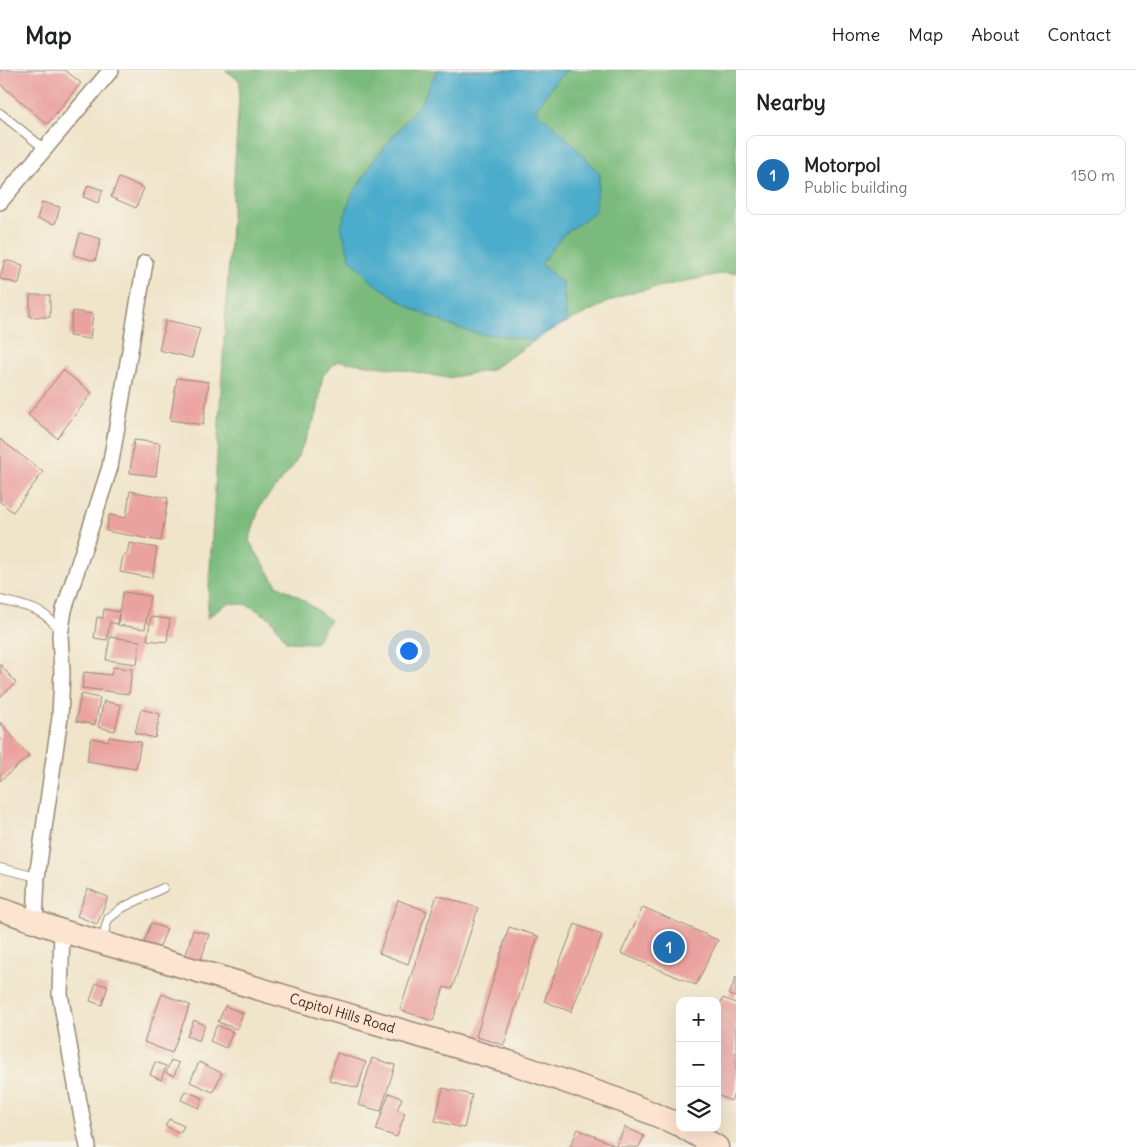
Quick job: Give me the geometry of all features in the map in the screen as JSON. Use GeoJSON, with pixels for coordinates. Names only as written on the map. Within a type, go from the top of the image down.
{"type":"FeatureCollection","features":[{"type":"Feature","properties":{"kind":"street"},"geometry":{"type":"LineString","coordinates":[[0,202],[111,70]]}},
{"type":"Feature","properties":{"kind":"street"},"geometry":{"type":"LineString","coordinates":[[35,921],[36,877],[60,717],[62,673],[60,635],[64,610],[110,467],[145,263]]}},
{"type":"Feature","properties":{"kind":"street","name":"Capitol Hills Road"},"geometry":{"type":"LineString","coordinates":[[0,909],[62,931],[509,1062],[622,1101],[676,1123]]}},
{"type":"Feature","properties":{"kind":"street"},"geometry":{"type":"LineString","coordinates":[[62,931],[60,994],[88,1147]]}},
{"type":"Feature","properties":{"kind":"street"},"geometry":{"type":"LineString","coordinates":[[692,1132],[717,1147]]}},
{"type":"Feature","properties":{"kind":"lane"},"geometry":{"type":"LineString","coordinates":[[0,113],[45,148]]}},
{"type":"Feature","properties":{"kind":"lane"},"geometry":{"type":"LineString","coordinates":[[0,600],[45,614],[57,627],[60,635]]}},
{"type":"Feature","properties":{"kind":"lane"},"geometry":{"type":"LineString","coordinates":[[0,868],[36,877]]}},
{"type":"Feature","properties":{"kind":"lane"},"geometry":{"type":"LineString","coordinates":[[101,942],[108,920],[122,908],[163,888]]}},
{"type":"Feature","properties":{"kind":"green space"},"geometry":{"type":"Polygon","coordinates":[[[225,70],[736,70],[736,273],[725,273],[625,294],[549,331],[491,370],[448,378],[338,361],[323,375],[317,413],[294,465],[260,506],[249,541],[277,585],[299,597],[330,620],[315,643],[287,642],[270,618],[248,605],[228,603],[207,618],[240,81],[225,70]]]}},
{"type":"Feature","properties":{"kind":"water"},"geometry":{"type":"Polygon","coordinates":[[[437,70],[569,70],[559,77],[535,110],[562,133],[600,174],[595,212],[563,235],[541,264],[563,283],[567,322],[534,341],[480,334],[451,326],[413,309],[372,282],[350,258],[341,227],[351,197],[373,161],[422,101],[437,70]]]}},
{"type":"Feature","properties":{"kind":"building"},"geometry":{"type":"Polygon","coordinates":[[[0,70],[65,70],[81,83],[47,124],[0,84],[0,70]]]}},
{"type":"Feature","properties":{"kind":"building"},"geometry":{"type":"Polygon","coordinates":[[[119,178],[144,188],[136,208],[111,197],[119,178]]]}},
{"type":"Feature","properties":{"kind":"building"},"geometry":{"type":"Polygon","coordinates":[[[88,185],[103,190],[98,203],[83,197],[88,185]]]}},
{"type":"Feature","properties":{"kind":"building"},"geometry":{"type":"Polygon","coordinates":[[[42,202],[60,207],[55,224],[37,219],[42,202]]]}},
{"type":"Feature","properties":{"kind":"building"},"geometry":{"type":"Polygon","coordinates":[[[80,233],[101,239],[95,261],[74,255],[80,233]]]}},
{"type":"Feature","properties":{"kind":"building"},"geometry":{"type":"Polygon","coordinates":[[[5,260],[23,265],[19,284],[0,279],[5,260]]]}},
{"type":"Feature","properties":{"kind":"building"},"geometry":{"type":"Polygon","coordinates":[[[30,295],[50,295],[50,317],[30,317],[30,295]]]}},
{"type":"Feature","properties":{"kind":"building"},"geometry":{"type":"Polygon","coordinates":[[[73,311],[93,314],[90,339],[69,336],[73,311]]]}},
{"type":"Feature","properties":{"kind":"building"},"geometry":{"type":"Polygon","coordinates":[[[166,320],[200,328],[192,358],[159,350],[166,320]]]}},
{"type":"Feature","properties":{"kind":"building"},"geometry":{"type":"Polygon","coordinates":[[[63,370],[92,393],[57,438],[28,415],[63,370]]]}},
{"type":"Feature","properties":{"kind":"building"},"geometry":{"type":"Polygon","coordinates":[[[177,378],[209,382],[203,425],[170,420],[177,378]]]}},
{"type":"Feature","properties":{"kind":"building"},"geometry":{"type":"Polygon","coordinates":[[[0,439],[43,472],[13,512],[0,502],[0,439]]]}},
{"type":"Feature","properties":{"kind":"building"},"geometry":{"type":"Polygon","coordinates":[[[134,440],[160,443],[156,476],[130,473],[134,440]]]}},
{"type":"Feature","properties":{"kind":"building"},"geometry":{"type":"Polygon","coordinates":[[[130,491],[168,498],[161,541],[106,531],[109,515],[126,518],[130,491]]]}},
{"type":"Feature","properties":{"kind":"building"},"geometry":{"type":"Polygon","coordinates":[[[129,543],[157,548],[152,578],[120,572],[123,555],[127,555],[129,543]]]}},
{"type":"Feature","properties":{"kind":"building"},"geometry":{"type":"Polygon","coordinates":[[[123,592],[150,596],[145,629],[118,625],[119,614],[117,624],[110,622],[107,640],[94,638],[97,617],[103,618],[104,609],[119,612],[123,592]]]}},
{"type":"Feature","properties":{"kind":"building"},"geometry":{"type":"Polygon","coordinates":[[[151,617],[170,619],[167,642],[147,640],[151,617]]]}},
{"type":"Feature","properties":{"kind":"building"},"geometry":{"type":"Polygon","coordinates":[[[110,637],[140,641],[137,664],[106,660],[110,637]]]}},
{"type":"Feature","properties":{"kind":"building"},"geometry":{"type":"Polygon","coordinates":[[[0,664],[16,683],[0,697],[0,664]]]}},
{"type":"Feature","properties":{"kind":"building"},"geometry":{"type":"Polygon","coordinates":[[[113,667],[132,669],[129,694],[82,688],[84,672],[111,675],[113,667]]]}},
{"type":"Feature","properties":{"kind":"building"},"geometry":{"type":"Polygon","coordinates":[[[81,694],[100,698],[95,725],[76,721],[81,694]]]}},
{"type":"Feature","properties":{"kind":"building"},"geometry":{"type":"Polygon","coordinates":[[[104,701],[121,705],[115,731],[98,727],[104,701]]]}},
{"type":"Feature","properties":{"kind":"building"},"geometry":{"type":"Polygon","coordinates":[[[141,709],[160,714],[155,738],[135,733],[141,709]]]}},
{"type":"Feature","properties":{"kind":"building"},"geometry":{"type":"Polygon","coordinates":[[[0,722],[29,756],[0,781],[0,722]]]}},
{"type":"Feature","properties":{"kind":"building"},"geometry":{"type":"Polygon","coordinates":[[[109,737],[141,742],[136,769],[87,761],[91,738],[108,741],[109,737]]]}},
{"type":"Feature","properties":{"kind":"building"},"geometry":{"type":"Polygon","coordinates":[[[88,889],[108,897],[97,924],[77,916],[88,889]]]}},
{"type":"Feature","properties":{"kind":"building"},"geometry":{"type":"Polygon","coordinates":[[[437,895],[478,908],[452,989],[444,987],[433,1021],[400,1010],[437,895]]]}},
{"type":"Feature","properties":{"kind":"building"},"geometry":{"type":"Polygon","coordinates":[[[398,900],[427,911],[408,964],[379,953],[398,900]]]}},
{"type":"Feature","properties":{"kind":"building"},"geometry":{"type":"Polygon","coordinates":[[[643,907],[718,940],[696,985],[621,953],[643,907]]]}},
{"type":"Feature","properties":{"kind":"building"},"geometry":{"type":"Polygon","coordinates":[[[151,923],[167,929],[157,953],[142,948],[151,923]]]}},
{"type":"Feature","properties":{"kind":"building"},"geometry":{"type":"Polygon","coordinates":[[[575,924],[602,935],[571,1012],[544,1001],[575,924]]]}},
{"type":"Feature","properties":{"kind":"building"},"geometry":{"type":"Polygon","coordinates":[[[509,927],[538,936],[504,1045],[476,1037],[509,927]]]}},
{"type":"Feature","properties":{"kind":"building"},"geometry":{"type":"Polygon","coordinates":[[[193,930],[209,934],[200,963],[185,958],[193,930]]]}},
{"type":"Feature","properties":{"kind":"building"},"geometry":{"type":"Polygon","coordinates":[[[736,977],[736,997],[729,995],[736,977]]]}},
{"type":"Feature","properties":{"kind":"building"},"geometry":{"type":"Polygon","coordinates":[[[96,983],[108,986],[102,1005],[90,1001],[96,983]]]}},
{"type":"Feature","properties":{"kind":"building"},"geometry":{"type":"Polygon","coordinates":[[[162,994],[190,1005],[172,1053],[144,1042],[162,994]]]}},
{"type":"Feature","properties":{"kind":"building"},"geometry":{"type":"Polygon","coordinates":[[[723,998],[736,1003],[736,1090],[731,1101],[721,1097],[721,1002],[723,998]]]}},
{"type":"Feature","properties":{"kind":"building"},"geometry":{"type":"Polygon","coordinates":[[[225,1006],[243,1013],[237,1029],[218,1022],[225,1006]]]}},
{"type":"Feature","properties":{"kind":"building"},"geometry":{"type":"Polygon","coordinates":[[[194,1020],[205,1025],[199,1041],[187,1036],[194,1020]]]}},
{"type":"Feature","properties":{"kind":"building"},"geometry":{"type":"Polygon","coordinates":[[[217,1025],[233,1032],[226,1048],[210,1041],[217,1025]]]}},
{"type":"Feature","properties":{"kind":"building"},"geometry":{"type":"Polygon","coordinates":[[[337,1053],[366,1062],[358,1088],[329,1080],[337,1053]]]}},
{"type":"Feature","properties":{"kind":"building"},"geometry":{"type":"Polygon","coordinates":[[[372,1058],[395,1065],[381,1111],[358,1105],[372,1058]]]}},
{"type":"Feature","properties":{"kind":"building"},"geometry":{"type":"Polygon","coordinates":[[[171,1060],[179,1063],[174,1076],[166,1073],[171,1060]]]}},
{"type":"Feature","properties":{"kind":"building"},"geometry":{"type":"Polygon","coordinates":[[[155,1062],[166,1066],[161,1080],[150,1075],[155,1062]]]}},
{"type":"Feature","properties":{"kind":"building"},"geometry":{"type":"Polygon","coordinates":[[[199,1062],[222,1073],[213,1092],[190,1082],[199,1062]]]}},
{"type":"Feature","properties":{"kind":"building"},"geometry":{"type":"Polygon","coordinates":[[[443,1088],[472,1095],[464,1128],[435,1121],[443,1088]]]}},
{"type":"Feature","properties":{"kind":"building"},"geometry":{"type":"Polygon","coordinates":[[[185,1091],[203,1098],[199,1108],[181,1100],[185,1091]]]}},
{"type":"Feature","properties":{"kind":"building"},"geometry":{"type":"Polygon","coordinates":[[[389,1093],[402,1098],[397,1110],[405,1113],[397,1137],[376,1130],[389,1093]]]}},
{"type":"Feature","properties":{"kind":"building"},"geometry":{"type":"Polygon","coordinates":[[[169,1119],[184,1126],[180,1133],[165,1126],[169,1119]]]}},
{"type":"Feature","properties":{"kind":"building"},"geometry":{"type":"Polygon","coordinates":[[[625,1127],[644,1136],[639,1147],[570,1147],[578,1129],[616,1146],[625,1127]]]}},
{"type":"Feature","properties":{"kind":"place","name":"Motorpol"},"geometry":{"type":"Point","coordinates":[669,947]}}]}
